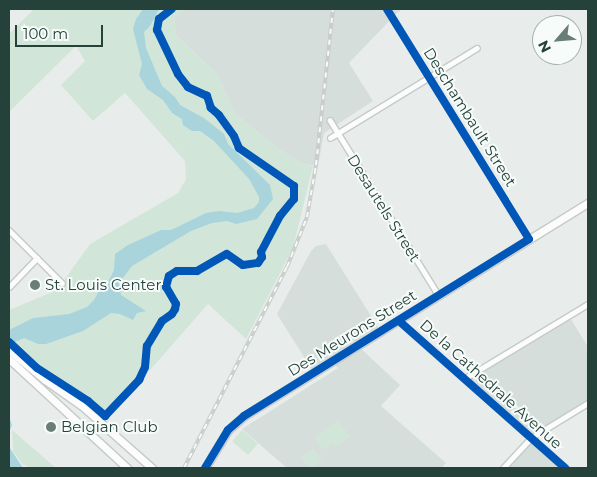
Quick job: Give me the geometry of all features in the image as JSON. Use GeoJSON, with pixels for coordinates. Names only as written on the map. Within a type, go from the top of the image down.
{"type":"FeatureCollection","features":[{"type":"Feature","properties":{"kind":"street","name":"Deschambault Street"},"geometry":{"type":"LineString","coordinates":[[387,9],[529,239]]}},
{"type":"Feature","properties":{"kind":"street"},"geometry":{"type":"LineString","coordinates":[[330,138],[477,48]]}},
{"type":"Feature","properties":{"kind":"street","name":"Desautels Street"},"geometry":{"type":"LineString","coordinates":[[330,120],[439,296]]}},
{"type":"Feature","properties":{"kind":"street","name":"Des Meurons Street"},"geometry":{"type":"LineString","coordinates":[[205,468],[225,434],[240,419],[588,203]]}},
{"type":"Feature","properties":{"kind":"street"},"geometry":{"type":"LineString","coordinates":[[9,230],[62,283]]}},
{"type":"Feature","properties":{"kind":"street"},"geometry":{"type":"LineString","coordinates":[[9,287],[37,258]]}},
{"type":"Feature","properties":{"kind":"street"},"geometry":{"type":"LineString","coordinates":[[464,379],[588,304]]}},
{"type":"Feature","properties":{"kind":"street","name":"De la Cathedrale Avenue"},"geometry":{"type":"LineString","coordinates":[[399,320],[565,468]]}},
{"type":"Feature","properties":{"kind":"street"},"geometry":{"type":"LineString","coordinates":[[9,350],[43,392],[126,468]]}},
{"type":"Feature","properties":{"kind":"street"},"geometry":{"type":"LineString","coordinates":[[9,359],[50,383],[82,406],[152,468]]}},
{"type":"Feature","properties":{"kind":"street"},"geometry":{"type":"LineString","coordinates":[[43,392],[50,383]]}},
{"type":"Feature","properties":{"kind":"street"},"geometry":{"type":"LineString","coordinates":[[503,468],[531,438],[588,403]]}},
{"type":"Feature","properties":{"kind":"shaded area"},"geometry":{"type":"Polygon","coordinates":[[[184,9],[403,9],[349,63],[373,101],[324,133],[318,166],[303,164],[281,151],[234,113],[218,75],[176,35],[174,17],[184,9]]]}},
{"type":"Feature","properties":{"kind":"shaded area"},"geometry":{"type":"Polygon","coordinates":[[[326,244],[381,332],[358,346],[400,385],[381,406],[446,463],[441,468],[287,468],[242,429],[338,368],[331,362],[314,373],[277,314],[311,251],[316,246],[326,244]]]}},
{"type":"Feature","properties":{"kind":"shaded area"},"geometry":{"type":"Polygon","coordinates":[[[569,316],[588,347],[588,403],[531,438],[464,379],[569,316]]]}},
{"type":"Feature","properties":{"kind":"shaded area"},"geometry":{"type":"Polygon","coordinates":[[[531,438],[565,468],[503,468],[531,438]]]}},
{"type":"Feature","properties":{"kind":"green space"},"geometry":{"type":"Polygon","coordinates":[[[34,9],[184,9],[174,17],[176,35],[218,75],[234,113],[281,151],[303,164],[313,166],[293,248],[246,339],[208,304],[108,418],[88,399],[39,367],[14,347],[9,340],[9,310],[57,290],[90,244],[178,193],[186,179],[185,161],[125,93],[93,121],[61,85],[85,61],[76,46],[9,112],[9,34],[34,9]]]}},
{"type":"Feature","properties":{"kind":"green space"},"geometry":{"type":"Polygon","coordinates":[[[339,421],[350,437],[335,447],[332,443],[322,450],[314,437],[339,421]]]}},
{"type":"Feature","properties":{"kind":"green space"},"geometry":{"type":"Polygon","coordinates":[[[12,430],[56,468],[31,468],[22,464],[13,451],[12,430]]]}},
{"type":"Feature","properties":{"kind":"green space"},"geometry":{"type":"Polygon","coordinates":[[[242,430],[258,444],[248,455],[232,441],[242,430]]]}},
{"type":"Feature","properties":{"kind":"green space"},"geometry":{"type":"Polygon","coordinates":[[[313,449],[322,460],[311,468],[300,457],[313,449]]]}},
{"type":"Feature","properties":{"kind":"water"},"geometry":{"type":"Polygon","coordinates":[[[143,9],[159,9],[150,26],[144,32],[146,48],[162,86],[175,97],[180,105],[204,118],[224,134],[228,144],[270,185],[273,199],[257,219],[236,224],[227,221],[212,223],[191,231],[132,266],[119,283],[121,295],[146,311],[137,313],[133,320],[120,314],[111,313],[83,331],[46,344],[38,344],[24,338],[13,343],[9,348],[9,330],[33,318],[69,314],[87,307],[94,300],[101,287],[107,284],[114,270],[115,254],[128,245],[161,230],[171,230],[206,213],[219,211],[237,213],[254,208],[259,202],[259,197],[249,179],[214,141],[200,131],[192,131],[183,125],[182,119],[172,113],[163,100],[147,89],[139,75],[142,64],[133,29],[136,19],[143,9]]]}},
{"type":"Feature","properties":{"kind":"water"},"geometry":{"type":"Polygon","coordinates":[[[9,416],[12,425],[9,433],[9,416]]]}},
{"type":"Feature","properties":{"kind":"water"},"geometry":{"type":"Polygon","coordinates":[[[9,433],[10,448],[23,468],[9,468],[9,433]]]}},
{"type":"Feature","properties":{"kind":"railway"},"geometry":{"type":"LineString","coordinates":[[184,468],[287,267],[307,217],[316,165],[333,9]]}},
{"type":"Feature","properties":{"kind":"cycle path"},"geometry":{"type":"LineString","coordinates":[[9,342],[37,368],[88,401],[105,416],[139,380],[145,367],[147,346],[162,321],[172,314],[175,309],[176,304],[166,287],[169,276],[177,271],[197,271],[227,254],[243,265],[258,263],[262,257],[261,252],[280,216],[294,199],[294,186],[239,148],[234,136],[219,115],[211,108],[207,96],[188,87],[178,74],[157,30],[159,19],[172,9]]}},
{"type":"Feature","properties":{"kind":"cycle path"},"geometry":{"type":"LineString","coordinates":[[205,468],[228,430],[244,416],[529,239],[387,9]]}},
{"type":"Feature","properties":{"kind":"cycle path"},"geometry":{"type":"LineString","coordinates":[[399,321],[565,468]]}},
{"type":"Feature","properties":{"kind":"place","name":"St. Louis Center"},"geometry":{"type":"Point","coordinates":[35,285]}},
{"type":"Feature","properties":{"kind":"place","name":"Belgian Club"},"geometry":{"type":"Point","coordinates":[51,427]}}]}
